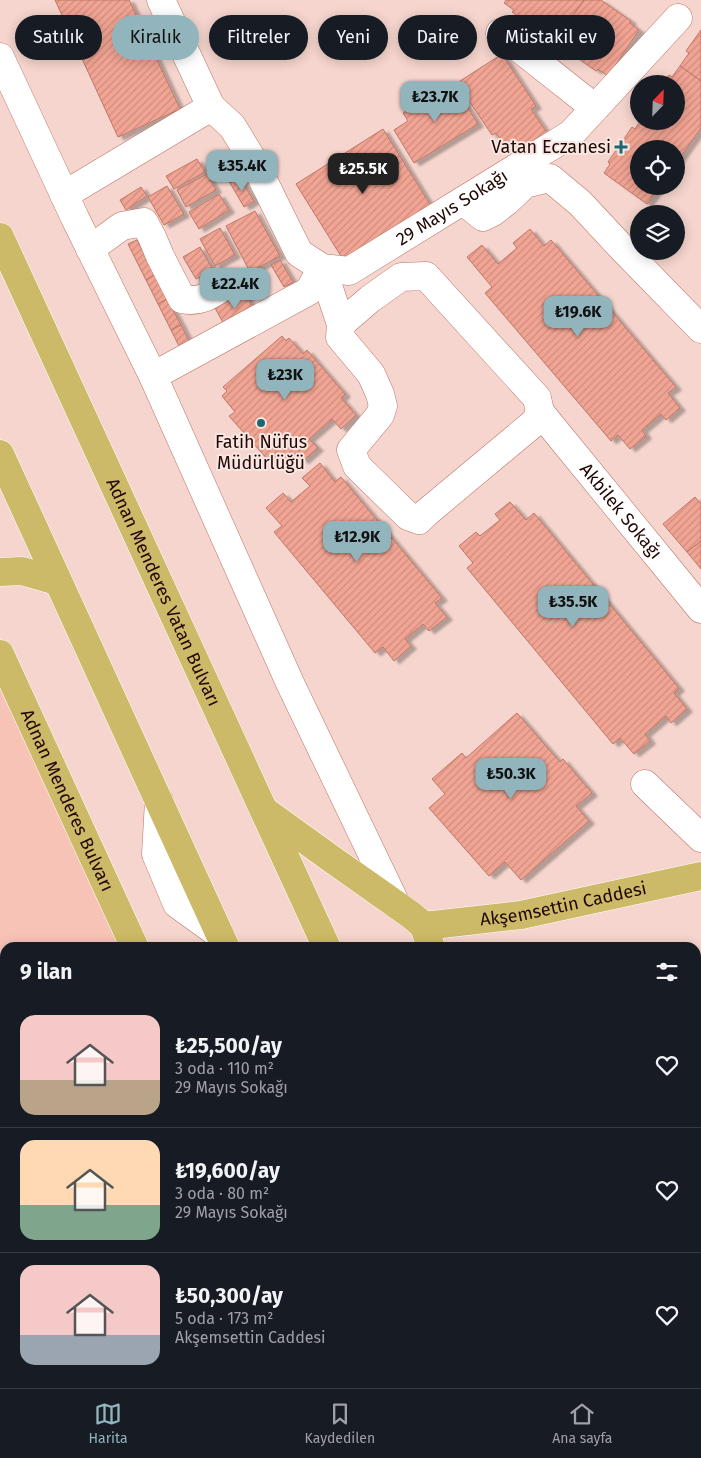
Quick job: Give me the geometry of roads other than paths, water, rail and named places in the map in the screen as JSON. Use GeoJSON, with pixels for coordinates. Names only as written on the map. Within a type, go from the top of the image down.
{"type":"FeatureCollection","features":[{"type":"Feature","properties":{"kind":"main road","name":"Adnan Menderes Vatan Bulvarı"},"geometry":{"type":"LineString","coordinates":[[0,237],[324,942]]}},
{"type":"Feature","properties":{"kind":"main road"},"geometry":{"type":"LineString","coordinates":[[0,454],[223,941]]}},
{"type":"Feature","properties":{"kind":"main road"},"geometry":{"type":"LineString","coordinates":[[0,572],[22,571],[57,581]]}},
{"type":"Feature","properties":{"kind":"main road","name":"Adnan Menderes Bulvarı"},"geometry":{"type":"LineString","coordinates":[[0,654],[133,942]]}},
{"type":"Feature","properties":{"kind":"main road"},"geometry":{"type":"LineString","coordinates":[[264,810],[396,904],[427,937]]}},
{"type":"Feature","properties":{"kind":"main road","name":"Akşemsettin Caddesi"},"geometry":{"type":"LineString","coordinates":[[427,937],[701,876]]}},
{"type":"Feature","properties":{"kind":"street"},"geometry":{"type":"LineString","coordinates":[[161,0],[210,107],[232,126],[254,162],[299,253],[322,268],[341,324],[340,337],[372,374],[383,406],[380,415],[351,450],[357,466],[408,516],[419,520],[535,422],[540,412]]}},
{"type":"Feature","properties":{"kind":"street","name":"29 Mayıs Sokağı"},"geometry":{"type":"LineString","coordinates":[[322,268],[349,271],[571,134],[678,18]]}},
{"type":"Feature","properties":{"kind":"street"},"geometry":{"type":"LineString","coordinates":[[0,57],[64,195],[152,376],[290,683],[396,904]]}},
{"type":"Feature","properties":{"kind":"street"},"geometry":{"type":"LineString","coordinates":[[534,60],[595,108]]}},
{"type":"Feature","properties":{"kind":"street"},"geometry":{"type":"LineString","coordinates":[[64,195],[210,107]]}},
{"type":"Feature","properties":{"kind":"street"},"geometry":{"type":"LineString","coordinates":[[463,201],[483,217],[507,202],[525,184],[550,178],[580,203],[701,329]]}},
{"type":"Feature","properties":{"kind":"street"},"geometry":{"type":"LineString","coordinates":[[90,249],[122,226],[144,222],[182,299],[199,300],[223,287]]}},
{"type":"Feature","properties":{"kind":"street"},"geometry":{"type":"LineString","coordinates":[[152,376],[309,291],[322,268]]}},
{"type":"Feature","properties":{"kind":"street","name":"Akbilek Sokağı"},"geometry":{"type":"LineString","coordinates":[[341,324],[401,276],[426,276],[537,398],[540,412],[701,609]]}},
{"type":"Feature","properties":{"kind":"street"},"geometry":{"type":"LineString","coordinates":[[645,784],[701,838]]}},
{"type":"Feature","properties":{"kind":"place","name":"Vatan Eczanesi"},"geometry":{"type":"Point","coordinates":[621,147]}},
{"type":"Feature","properties":{"kind":"place","name":"Fatih Nüfus Müdürlüğü"},"geometry":{"type":"Point","coordinates":[261,423]}}]}
